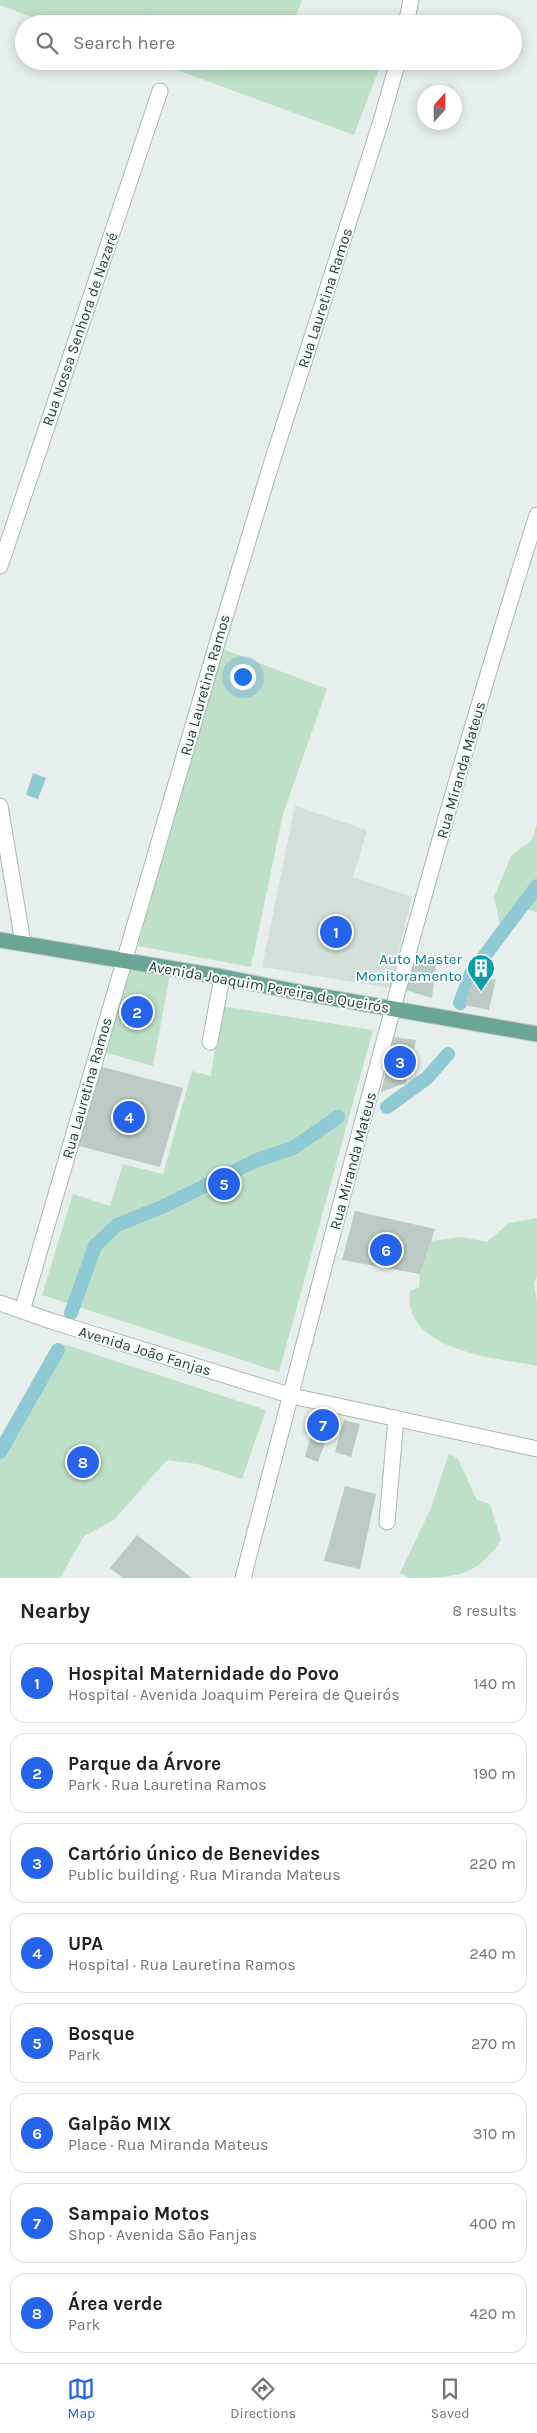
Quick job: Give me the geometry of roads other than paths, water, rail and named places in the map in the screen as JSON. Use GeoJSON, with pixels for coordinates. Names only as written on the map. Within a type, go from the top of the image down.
{"type":"FeatureCollection","features":[{"type":"Feature","properties":{"kind":"main road","name":"Avenida Joaquim Pereira de Queirós"},"geometry":{"type":"LineString","coordinates":[[0,940],[222,977],[394,1010],[537,1034]]}},
{"type":"Feature","properties":{"kind":"street"},"geometry":{"type":"LineString","coordinates":[[408,15],[411,0]]}},
{"type":"Feature","properties":{"kind":"street","name":"Rua Lauretina Ramos"},"geometry":{"type":"LineString","coordinates":[[22,1311],[123,960],[265,483],[381,121],[395,70]]}},
{"type":"Feature","properties":{"kind":"street","name":"Rua Nossa Senhora de Nazaré"},"geometry":{"type":"LineString","coordinates":[[0,566],[160,91]]}},
{"type":"Feature","properties":{"kind":"street","name":"Rua Miranda Mateus"},"geometry":{"type":"LineString","coordinates":[[243,1578],[444,829],[537,514]]}},
{"type":"Feature","properties":{"kind":"street"},"geometry":{"type":"LineString","coordinates":[[0,806],[23,943]]}},
{"type":"Feature","properties":{"kind":"street"},"geometry":{"type":"LineString","coordinates":[[210,1042],[222,977]]}},
{"type":"Feature","properties":{"kind":"street","name":"Avenida João Fanjas"},"geometry":{"type":"LineString","coordinates":[[0,1303],[292,1396],[396,1418]]}},
{"type":"Feature","properties":{"kind":"street"},"geometry":{"type":"LineString","coordinates":[[387,1522],[396,1418],[537,1449]]}},
{"type":"Feature","properties":{"kind":"water"},"geometry":{"type":"Polygon","coordinates":[[[33,773],[46,778],[38,799],[26,795],[33,773]]]}},
{"type":"Feature","properties":{"kind":"waterway"},"geometry":{"type":"LineString","coordinates":[[460,1003],[471,974],[537,886]]}},
{"type":"Feature","properties":{"kind":"waterway"},"geometry":{"type":"LineString","coordinates":[[387,1107],[427,1078],[448,1054]]}},
{"type":"Feature","properties":{"kind":"waterway"},"geometry":{"type":"LineString","coordinates":[[71,1313],[95,1246],[117,1225],[162,1207],[257,1160],[293,1148],[338,1117]]}},
{"type":"Feature","properties":{"kind":"waterway"},"geometry":{"type":"LineString","coordinates":[[0,1452],[58,1350]]}},
{"type":"Feature","properties":{"kind":"place","name":"Hospital Maternidade do Povo"},"geometry":{"type":"Point","coordinates":[336,932]}},
{"type":"Feature","properties":{"kind":"place","name":"Auto Master Monitoramento"},"geometry":{"type":"Point","coordinates":[481,992]}},
{"type":"Feature","properties":{"kind":"place","name":"Parque da Árvore"},"geometry":{"type":"Point","coordinates":[137,1012]}},
{"type":"Feature","properties":{"kind":"place","name":"Cartório único de Benevides"},"geometry":{"type":"Point","coordinates":[400,1062]}},
{"type":"Feature","properties":{"kind":"place","name":"UPA"},"geometry":{"type":"Point","coordinates":[129,1117]}},
{"type":"Feature","properties":{"kind":"place","name":"Bosque"},"geometry":{"type":"Point","coordinates":[224,1184]}},
{"type":"Feature","properties":{"kind":"place","name":"Galpão MIX"},"geometry":{"type":"Point","coordinates":[386,1250]}},
{"type":"Feature","properties":{"kind":"place","name":"Sampaio Motos"},"geometry":{"type":"Point","coordinates":[323,1425]}},
{"type":"Feature","properties":{"kind":"place","name":"Área verde"},"geometry":{"type":"Point","coordinates":[83,1462]}}]}
